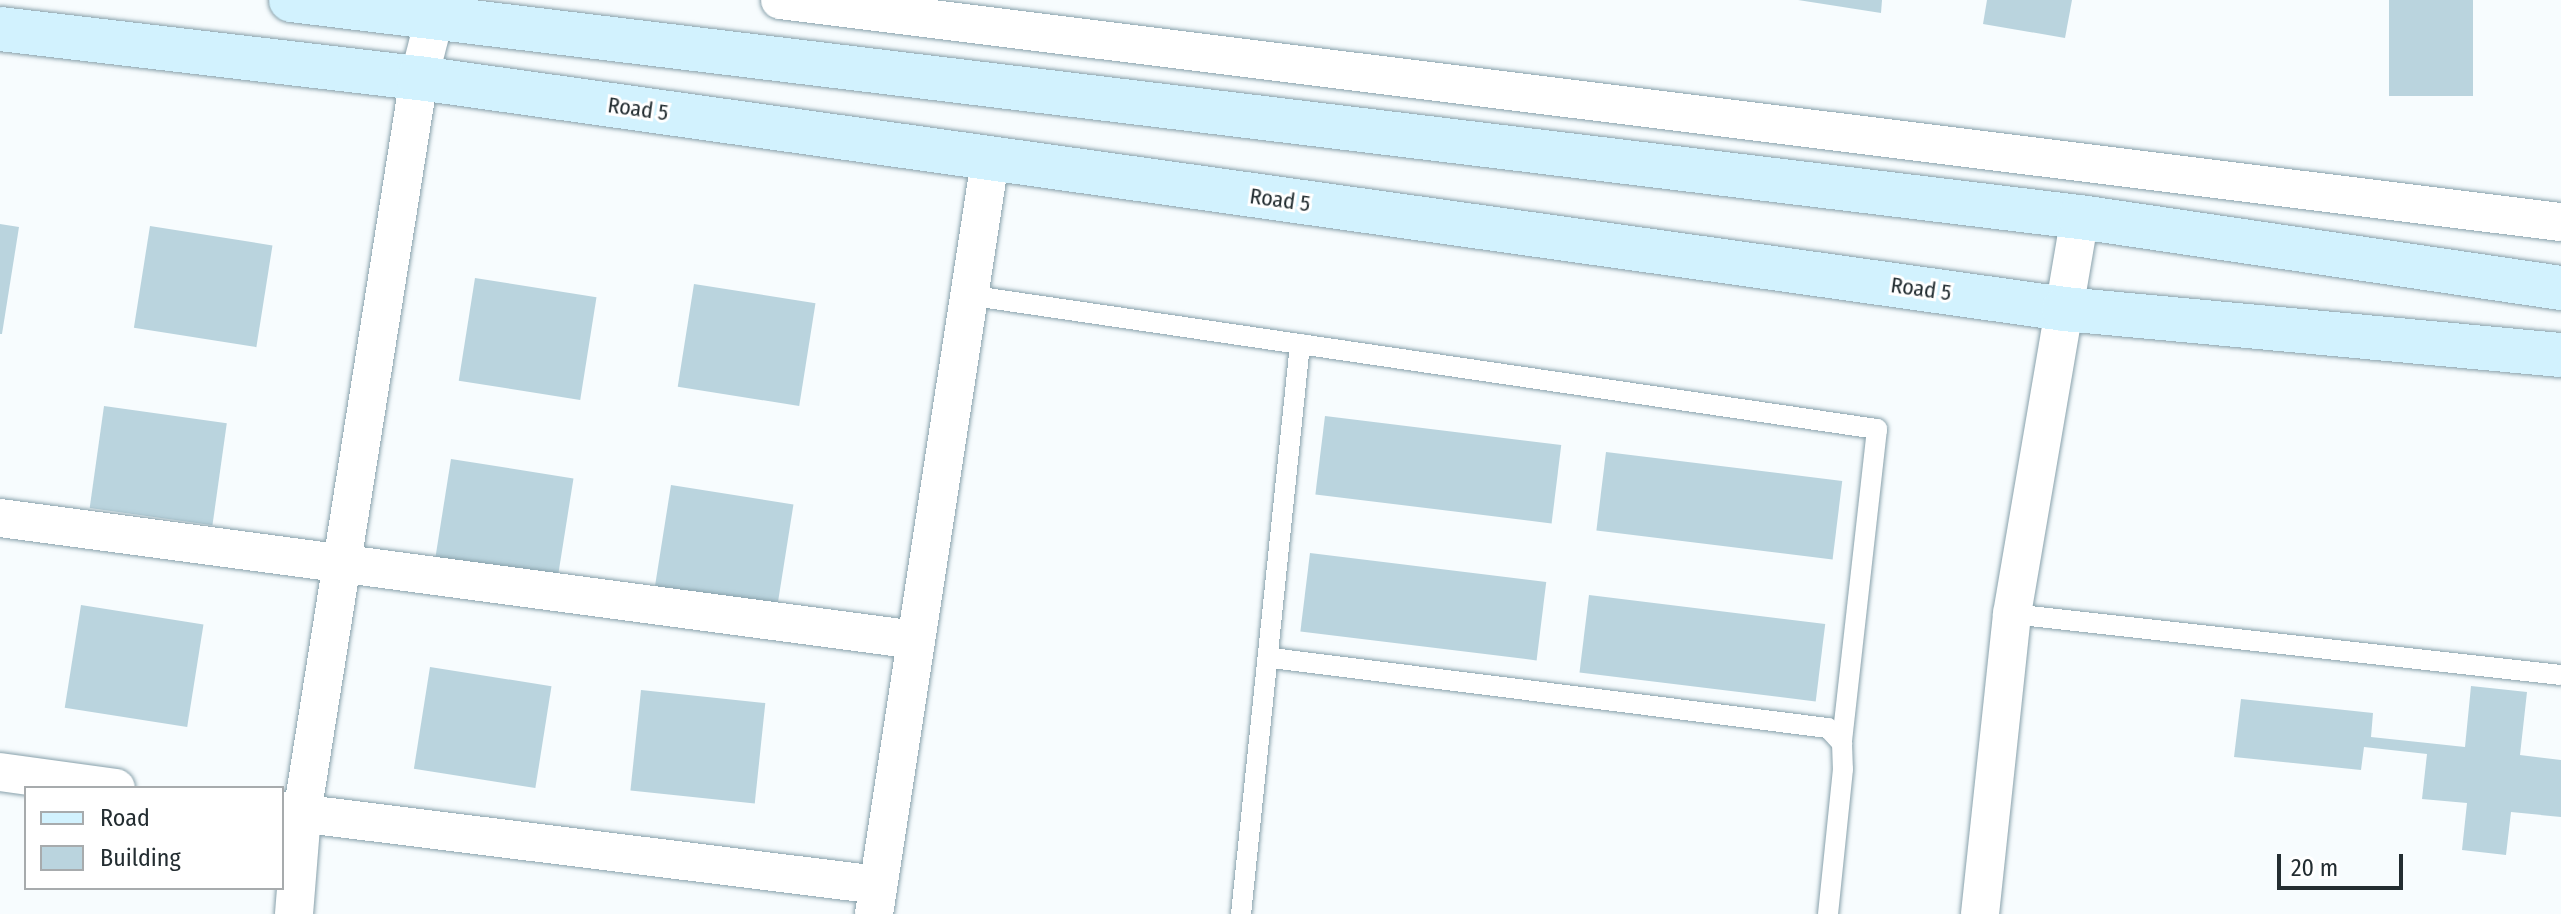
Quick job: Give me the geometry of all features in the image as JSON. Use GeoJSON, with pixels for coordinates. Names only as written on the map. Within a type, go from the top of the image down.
{"type":"FeatureCollection","features":[{"type":"Feature","properties":{"kind":"street"},"geometry":{"type":"LineString","coordinates":[[291,0],[437,8],[2080,217],[2561,288]]}},
{"type":"Feature","properties":{"kind":"street"},"geometry":{"type":"LineString","coordinates":[[780,0],[2561,222]]}},
{"type":"Feature","properties":{"kind":"street"},"geometry":{"type":"LineString","coordinates":[[294,914],[292,812],[343,561],[419,78],[437,8]]}},
{"type":"Feature","properties":{"kind":"street","name":"Road 5"},"geometry":{"type":"LineString","coordinates":[[0,29],[419,78],[2064,309],[2561,355]]}},
{"type":"Feature","properties":{"kind":"street"},"geometry":{"type":"LineString","coordinates":[[292,812],[876,900],[990,160]]}},
{"type":"Feature","properties":{"kind":"street"},"geometry":{"type":"LineString","coordinates":[[1980,914],[2012,614],[2080,217]]}},
{"type":"Feature","properties":{"kind":"street"},"geometry":{"type":"LineString","coordinates":[[0,518],[343,561],[915,640]]}},
{"type":"Feature","properties":{"kind":"street"},"geometry":{"type":"LineString","coordinates":[[0,772],[102,786]]}},
{"type":"Feature","properties":{"kind":"lane"},"geometry":{"type":"LineString","coordinates":[[967,295],[1877,429],[1842,743],[1828,914]]}},
{"type":"Feature","properties":{"kind":"lane"},"geometry":{"type":"LineString","coordinates":[[1241,914],[1272,658],[1300,344]]}},
{"type":"Feature","properties":{"kind":"lane"},"geometry":{"type":"LineString","coordinates":[[2012,614],[2561,675]]}},
{"type":"Feature","properties":{"kind":"lane"},"geometry":{"type":"LineString","coordinates":[[1272,658],[1828,728],[1842,743]]}},
{"type":"Feature","properties":{"kind":"building"},"geometry":{"type":"Polygon","coordinates":[[[1798,0],[1882,0],[1881,13],[1798,0]]]}},
{"type":"Feature","properties":{"kind":"building"},"geometry":{"type":"Polygon","coordinates":[[[1987,0],[2072,0],[2065,38],[1983,24],[1987,0]]]}},
{"type":"Feature","properties":{"kind":"building"},"geometry":{"type":"Polygon","coordinates":[[[2389,0],[2473,0],[2473,96],[2389,96],[2389,0]]]}},
{"type":"Feature","properties":{"kind":"building"},"geometry":{"type":"Polygon","coordinates":[[[0,224],[19,227],[2,334],[0,334],[0,224]]]}},
{"type":"Feature","properties":{"kind":"building"},"geometry":{"type":"Polygon","coordinates":[[[150,226],[272,245],[256,347],[134,328],[150,226]]]}},
{"type":"Feature","properties":{"kind":"building"},"geometry":{"type":"Polygon","coordinates":[[[475,278],[596,297],[580,400],[459,381],[475,278]]]}},
{"type":"Feature","properties":{"kind":"building"},"geometry":{"type":"Polygon","coordinates":[[[694,284],[815,303],[799,406],[678,387],[694,284]]]}},
{"type":"Feature","properties":{"kind":"building"},"geometry":{"type":"Polygon","coordinates":[[[104,406],[227,423],[212,525],[90,508],[104,406]]]}},
{"type":"Feature","properties":{"kind":"building"},"geometry":{"type":"Polygon","coordinates":[[[1325,416],[1561,445],[1552,523],[1315,494],[1325,416]]]}},
{"type":"Feature","properties":{"kind":"building"},"geometry":{"type":"Polygon","coordinates":[[[1606,452],[1842,481],[1833,559],[1596,530],[1606,452]]]}},
{"type":"Feature","properties":{"kind":"building"},"geometry":{"type":"Polygon","coordinates":[[[451,459],[573,478],[557,581],[435,562],[451,459]]]}},
{"type":"Feature","properties":{"kind":"building"},"geometry":{"type":"Polygon","coordinates":[[[671,485],[793,504],[777,607],[655,588],[671,485]]]}},
{"type":"Feature","properties":{"kind":"building"},"geometry":{"type":"Polygon","coordinates":[[[1310,553],[1546,582],[1537,660],[1300,631],[1310,553]]]}},
{"type":"Feature","properties":{"kind":"building"},"geometry":{"type":"Polygon","coordinates":[[[1589,595],[1825,624],[1816,701],[1579,672],[1589,595]]]}},
{"type":"Feature","properties":{"kind":"building"},"geometry":{"type":"Polygon","coordinates":[[[81,605],[203,624],[187,727],[65,708],[81,605]]]}},
{"type":"Feature","properties":{"kind":"building"},"geometry":{"type":"Polygon","coordinates":[[[430,667],[551,686],[535,788],[414,769],[430,667]]]}},
{"type":"Feature","properties":{"kind":"building"},"geometry":{"type":"Polygon","coordinates":[[[2471,686],[2527,692],[2520,755],[2561,760],[2561,817],[2511,812],[2506,855],[2462,850],[2467,803],[2422,799],[2427,754],[2364,747],[2361,770],[2234,757],[2241,699],[2373,713],[2371,737],[2465,747],[2471,686]]]}},
{"type":"Feature","properties":{"kind":"building"},"geometry":{"type":"Polygon","coordinates":[[[641,690],[765,703],[755,804],[630,790],[641,690]]]}}]}
